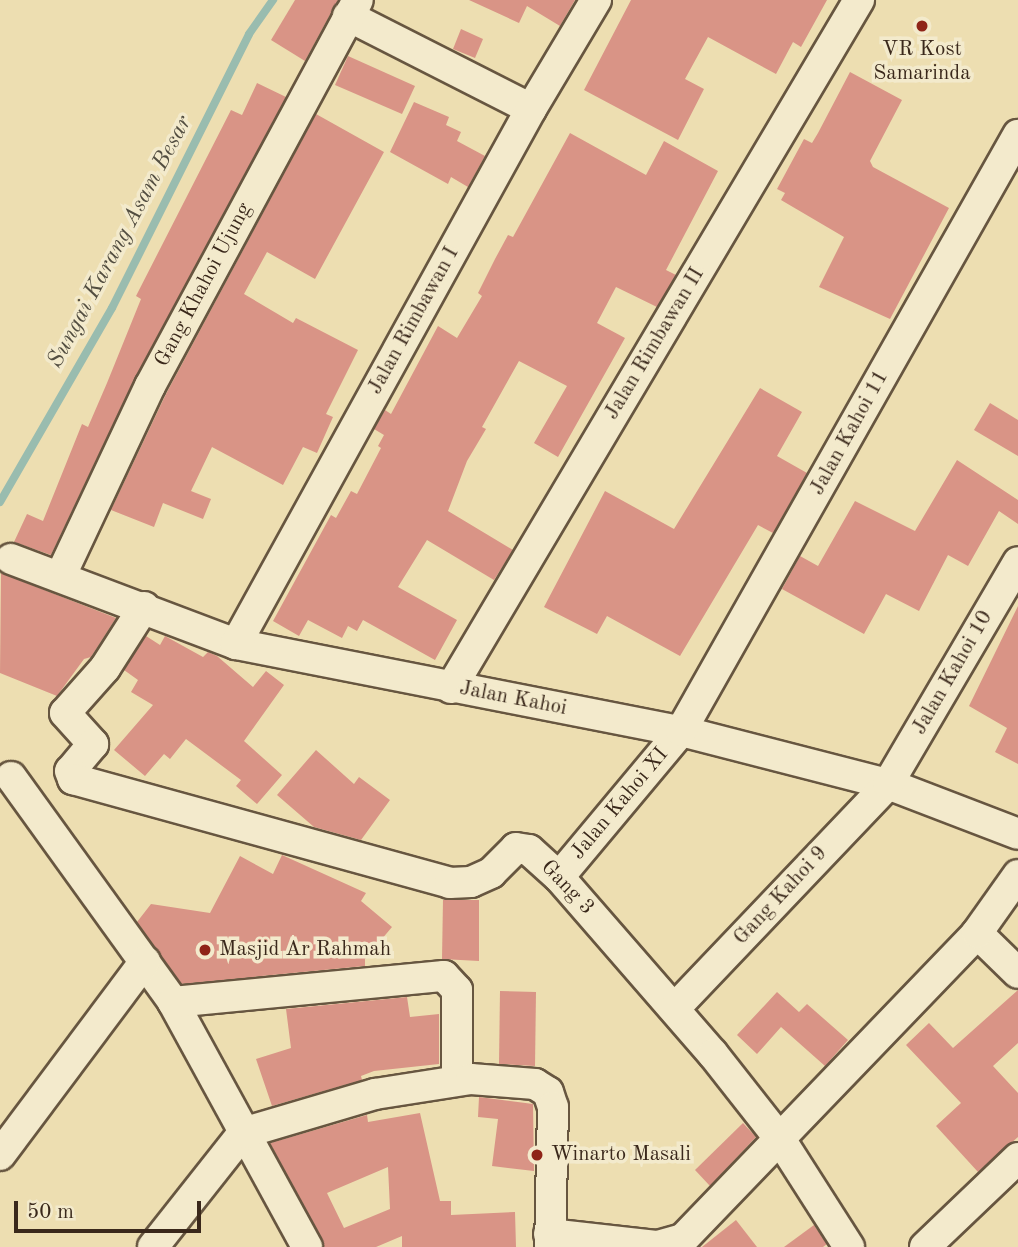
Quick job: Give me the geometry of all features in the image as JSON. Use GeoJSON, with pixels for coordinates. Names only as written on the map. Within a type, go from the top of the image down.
{"type":"FeatureCollection","features":[{"type":"Feature","properties":{"kind":"street","name":"Jalan Rimbawan I"},"geometry":{"type":"LineString","coordinates":[[236,644],[531,109],[596,0]]}},
{"type":"Feature","properties":{"kind":"street","name":"Jalan Rimbawan II"},"geometry":{"type":"LineString","coordinates":[[451,688],[859,0]]}},
{"type":"Feature","properties":{"kind":"street"},"geometry":{"type":"LineString","coordinates":[[353,8],[531,109]]}},
{"type":"Feature","properties":{"kind":"street","name":"Gang Khahoi Ujung"},"geometry":{"type":"LineString","coordinates":[[61,575],[150,386],[353,8]]}},
{"type":"Feature","properties":{"kind":"street","name":"Jalan Kahoi 11"},"geometry":{"type":"LineString","coordinates":[[681,731],[1018,135]]}},
{"type":"Feature","properties":{"kind":"street","name":"Jalan Kahoi"},"geometry":{"type":"LineString","coordinates":[[11,558],[236,644],[681,731],[888,784],[1018,834]]}},
{"type":"Feature","properties":{"kind":"street","name":"Jalan Kahoi 10"},"geometry":{"type":"LineString","coordinates":[[888,784],[1018,562]]}},
{"type":"Feature","properties":{"kind":"street","name":"Gang 3"},"geometry":{"type":"LineString","coordinates":[[144,607],[105,668],[66,712],[93,744],[71,771],[80,782],[450,883],[471,882],[491,873],[516,848],[529,850],[559,877],[675,1008],[780,1139],[849,1247]]}},
{"type":"Feature","properties":{"kind":"street","name":"Jalan Kahoi XI"},"geometry":{"type":"LineString","coordinates":[[559,877],[681,731]]}},
{"type":"Feature","properties":{"kind":"street"},"geometry":{"type":"LineString","coordinates":[[11,777],[173,1002],[307,1247]]}},
{"type":"Feature","properties":{"kind":"street","name":"Gang Kahoi 9"},"geometry":{"type":"LineString","coordinates":[[675,1008],[888,784]]}},
{"type":"Feature","properties":{"kind":"street"},"geometry":{"type":"LineString","coordinates":[[153,1247],[243,1133],[375,1094],[457,1080],[535,1084],[548,1092],[553,1107],[549,1241],[658,1246],[686,1243],[780,1139],[978,933],[1018,875]]}},
{"type":"Feature","properties":{"kind":"street"},"geometry":{"type":"LineString","coordinates":[[978,933],[1018,973]]}},
{"type":"Feature","properties":{"kind":"street"},"geometry":{"type":"LineString","coordinates":[[0,1155],[145,961]]}},
{"type":"Feature","properties":{"kind":"street"},"geometry":{"type":"LineString","coordinates":[[173,1002],[444,976],[457,990],[457,1080]]}},
{"type":"Feature","properties":{"kind":"street"},"geometry":{"type":"LineString","coordinates":[[925,1247],[1018,1158]]}},
{"type":"Feature","properties":{"kind":"building"},"geometry":{"type":"Polygon","coordinates":[[[295,0],[338,0],[305,61],[271,40],[295,0]]]}},
{"type":"Feature","properties":{"kind":"building"},"geometry":{"type":"Polygon","coordinates":[[[469,0],[575,0],[560,26],[527,6],[519,23],[469,0]]]}},
{"type":"Feature","properties":{"kind":"building"},"geometry":{"type":"Polygon","coordinates":[[[631,0],[827,0],[801,47],[793,42],[776,74],[708,37],[685,79],[704,89],[678,140],[584,90],[631,0]]]}},
{"type":"Feature","properties":{"kind":"building"},"geometry":{"type":"Polygon","coordinates":[[[461,29],[483,39],[475,58],[453,49],[461,29]]]}},
{"type":"Feature","properties":{"kind":"building"},"geometry":{"type":"Polygon","coordinates":[[[348,56],[415,86],[402,114],[335,85],[348,56]]]}},
{"type":"Feature","properties":{"kind":"building"},"geometry":{"type":"Polygon","coordinates":[[[850,72],[902,100],[870,161],[873,167],[949,208],[890,319],[819,287],[844,237],[781,200],[785,193],[777,189],[804,139],[812,143],[850,72]]]}},
{"type":"Feature","properties":{"kind":"building"},"geometry":{"type":"Polygon","coordinates":[[[257,83],[286,97],[135,378],[51,555],[14,542],[27,514],[43,521],[82,424],[88,427],[107,383],[141,299],[136,296],[231,110],[242,115],[257,83]]]}},
{"type":"Feature","properties":{"kind":"building"},"geometry":{"type":"Polygon","coordinates":[[[414,102],[449,117],[446,125],[461,132],[457,141],[485,156],[468,187],[451,177],[448,184],[390,152],[414,102]]]}},
{"type":"Feature","properties":{"kind":"building"},"geometry":{"type":"Polygon","coordinates":[[[316,114],[384,152],[315,279],[267,252],[244,294],[293,323],[296,318],[358,350],[326,414],[333,417],[317,453],[303,447],[283,485],[212,447],[191,491],[211,499],[203,519],[163,503],[154,527],[111,510],[166,394],[316,114]]]}},
{"type":"Feature","properties":{"kind":"building"},"geometry":{"type":"Polygon","coordinates":[[[570,133],[646,175],[664,141],[718,171],[666,270],[676,275],[657,307],[616,287],[597,323],[625,338],[558,457],[534,443],[567,386],[519,361],[482,427],[486,429],[467,461],[448,511],[513,550],[494,580],[427,540],[398,587],[457,620],[435,660],[363,620],[357,631],[348,626],[342,638],[308,620],[299,636],[273,621],[331,515],[336,518],[351,491],[357,494],[381,448],[378,446],[384,435],[374,429],[385,410],[391,414],[438,326],[457,338],[482,296],[478,293],[508,235],[513,237],[570,133]]]}},
{"type":"Feature","properties":{"kind":"building"},"geometry":{"type":"Polygon","coordinates":[[[760,388],[802,412],[777,456],[807,473],[773,533],[758,525],[680,656],[607,616],[597,634],[544,607],[605,491],[674,529],[760,388]]]}},
{"type":"Feature","properties":{"kind":"building"},"geometry":{"type":"Polygon","coordinates":[[[990,403],[1018,420],[1018,456],[974,430],[990,403]]]}},
{"type":"Feature","properties":{"kind":"building"},"geometry":{"type":"Polygon","coordinates":[[[957,460],[1018,500],[1018,524],[999,511],[968,566],[948,555],[919,611],[886,594],[864,634],[782,589],[800,556],[818,566],[855,501],[915,531],[957,460]]]}},
{"type":"Feature","properties":{"kind":"building"},"geometry":{"type":"Polygon","coordinates":[[[1,573],[116,618],[91,657],[84,659],[57,696],[0,673],[1,573]]]}},
{"type":"Feature","properties":{"kind":"building"},"geometry":{"type":"Polygon","coordinates":[[[1018,606],[1018,764],[995,752],[1007,728],[969,706],[1018,606]]]}},
{"type":"Feature","properties":{"kind":"building"},"geometry":{"type":"Polygon","coordinates":[[[146,636],[160,645],[165,636],[203,657],[208,652],[217,656],[253,687],[266,671],[284,685],[244,741],[282,775],[257,804],[236,786],[241,780],[186,739],[170,759],[164,754],[145,776],[114,750],[153,705],[131,692],[138,680],[124,670],[146,636]]]}},
{"type":"Feature","properties":{"kind":"building"},"geometry":{"type":"Polygon","coordinates":[[[316,750],[354,784],[359,777],[390,800],[361,840],[314,827],[277,795],[316,750]]]}},
{"type":"Feature","properties":{"kind":"building"},"geometry":{"type":"Polygon","coordinates":[[[282,855],[366,893],[361,901],[392,927],[365,959],[365,966],[181,984],[137,922],[151,904],[210,913],[240,856],[273,874],[282,855]]]}},
{"type":"Feature","properties":{"kind":"building"},"geometry":{"type":"Polygon","coordinates":[[[443,900],[479,900],[479,961],[442,959],[443,900]]]}},
{"type":"Feature","properties":{"kind":"building"},"geometry":{"type":"Polygon","coordinates":[[[1018,990],[1018,1043],[993,1066],[1018,1093],[1018,1137],[978,1172],[936,1126],[961,1103],[906,1045],[929,1023],[953,1048],[1018,990]]]}},
{"type":"Feature","properties":{"kind":"building"},"geometry":{"type":"Polygon","coordinates":[[[500,991],[536,992],[535,1066],[499,1064],[500,991]]]}},
{"type":"Feature","properties":{"kind":"building"},"geometry":{"type":"Polygon","coordinates":[[[777,992],[799,1012],[807,1004],[848,1040],[825,1066],[781,1027],[757,1054],[737,1035],[777,992]]]}},
{"type":"Feature","properties":{"kind":"building"},"geometry":{"type":"Polygon","coordinates":[[[407,997],[410,1017],[439,1014],[439,1064],[374,1071],[361,1076],[362,1080],[272,1106],[256,1059],[291,1048],[286,1009],[407,997]]]}},
{"type":"Feature","properties":{"kind":"building"},"geometry":{"type":"Polygon","coordinates":[[[479,1097],[533,1104],[534,1171],[492,1166],[498,1119],[478,1117],[479,1097]]]}},
{"type":"Feature","properties":{"kind":"building"},"geometry":{"type":"Polygon","coordinates":[[[420,1113],[440,1201],[451,1201],[451,1215],[515,1212],[516,1247],[402,1247],[402,1236],[376,1247],[324,1247],[270,1143],[367,1115],[368,1122],[420,1113]],[[388,1167],[327,1193],[344,1228],[390,1209],[388,1167]]]}},
{"type":"Feature","properties":{"kind":"building"},"geometry":{"type":"Polygon","coordinates":[[[743,1123],[756,1137],[710,1186],[695,1170],[743,1123]]]}},
{"type":"Feature","properties":{"kind":"building"},"geometry":{"type":"Polygon","coordinates":[[[736,1220],[757,1247],[702,1247],[736,1220]]]}},
{"type":"Feature","properties":{"kind":"building"},"geometry":{"type":"Polygon","coordinates":[[[814,1225],[827,1244],[823,1247],[784,1247],[814,1225]]]}},
{"type":"Feature","properties":{"kind":"waterway","name":"Sungai Karang Asam Besar"},"geometry":{"type":"LineString","coordinates":[[0,502],[112,308],[249,34],[273,0]]}},
{"type":"Feature","properties":{"kind":"place","name":"VR Kost Samarinda"},"geometry":{"type":"Point","coordinates":[922,26]}},
{"type":"Feature","properties":{"kind":"place","name":"Masjid Ar Rahmah"},"geometry":{"type":"Point","coordinates":[205,950]}},
{"type":"Feature","properties":{"kind":"place","name":"Winarto Masali"},"geometry":{"type":"Point","coordinates":[537,1155]}}]}
